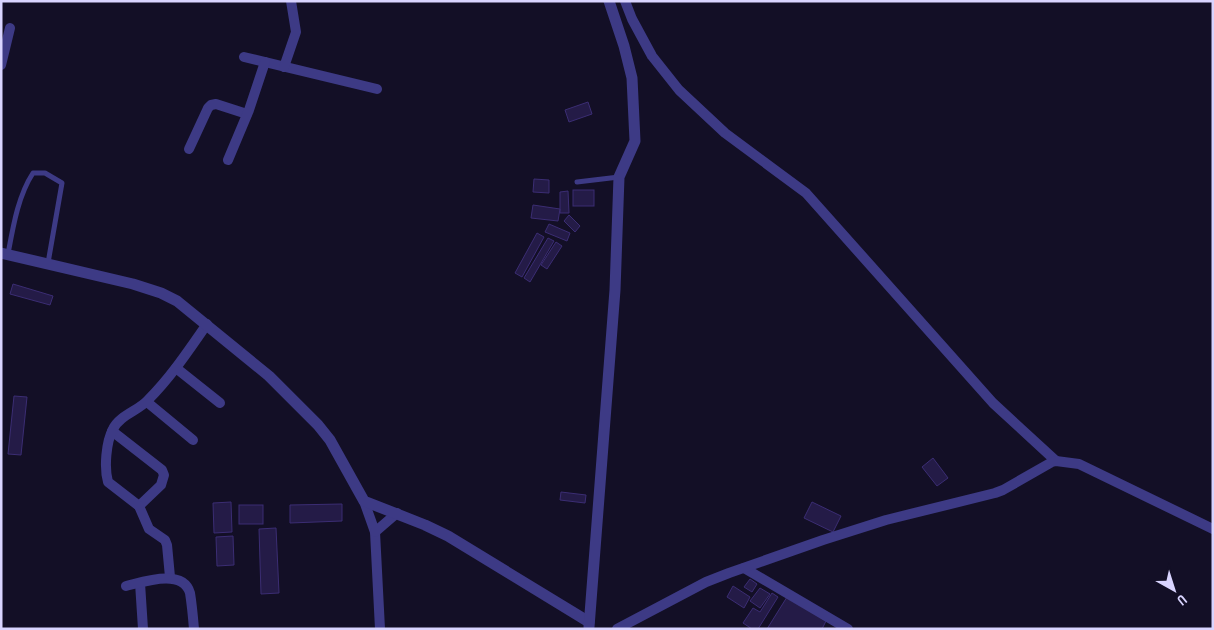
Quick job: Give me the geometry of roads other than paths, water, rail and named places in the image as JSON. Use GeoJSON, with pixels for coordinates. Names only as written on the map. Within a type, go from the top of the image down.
{"type":"FeatureCollection","features":[{"type":"Feature","properties":{"kind":"street"},"geometry":{"type":"LineString","coordinates":[[284,67],[296,32],[291,1]]}},
{"type":"Feature","properties":{"kind":"street"},"geometry":{"type":"LineString","coordinates":[[364,500],[448,536],[589,625],[615,290],[619,177],[635,142],[634,91],[624,46],[609,1]]}},
{"type":"Feature","properties":{"kind":"street"},"geometry":{"type":"LineString","coordinates":[[625,1],[632,19],[652,56],[679,90],[725,133],[806,194],[993,403],[1056,461],[1079,464],[1213,529]]}},
{"type":"Feature","properties":{"kind":"street"},"geometry":{"type":"LineString","coordinates":[[1,65],[10,28]]}},
{"type":"Feature","properties":{"kind":"street"},"geometry":{"type":"LineString","coordinates":[[244,58],[377,89]]}},
{"type":"Feature","properties":{"kind":"street"},"geometry":{"type":"LineString","coordinates":[[228,160],[247,114],[265,62]]}},
{"type":"Feature","properties":{"kind":"street"},"geometry":{"type":"LineString","coordinates":[[189,149],[211,105],[216,104],[247,114]]}},
{"type":"Feature","properties":{"kind":"street"},"geometry":{"type":"LineString","coordinates":[[4,254],[149,289],[177,302],[207,324],[269,376],[318,425],[330,440],[364,500],[375,532],[380,629]]}},
{"type":"Feature","properties":{"kind":"street"},"geometry":{"type":"LineString","coordinates":[[170,577],[168,544],[149,529],[139,506],[108,482],[105,465],[115,425],[147,402],[176,368],[207,324]]}},
{"type":"Feature","properties":{"kind":"street"},"geometry":{"type":"LineString","coordinates":[[176,368],[220,403]]}},
{"type":"Feature","properties":{"kind":"street"},"geometry":{"type":"LineString","coordinates":[[147,402],[193,440]]}},
{"type":"Feature","properties":{"kind":"street"},"geometry":{"type":"LineString","coordinates":[[112,431],[162,470],[164,475],[161,485],[139,506]]}},
{"type":"Feature","properties":{"kind":"street"},"geometry":{"type":"LineString","coordinates":[[617,629],[706,582],[823,540],[886,520],[1003,490],[1056,461]]}},
{"type":"Feature","properties":{"kind":"street"},"geometry":{"type":"LineString","coordinates":[[375,532],[397,513]]}},
{"type":"Feature","properties":{"kind":"street"},"geometry":{"type":"LineString","coordinates":[[744,568],[848,629]]}},
{"type":"Feature","properties":{"kind":"street"},"geometry":{"type":"LineString","coordinates":[[126,586],[170,577],[182,583],[189,592],[194,629]]}},
{"type":"Feature","properties":{"kind":"street"},"geometry":{"type":"LineString","coordinates":[[140,583],[143,629]]}},
{"type":"Feature","properties":{"kind":"lane"},"geometry":{"type":"LineString","coordinates":[[4,254],[27,182],[33,173],[45,173],[62,183],[48,264]]}},
{"type":"Feature","properties":{"kind":"lane"},"geometry":{"type":"LineString","coordinates":[[577,182],[619,177]]}}]}
